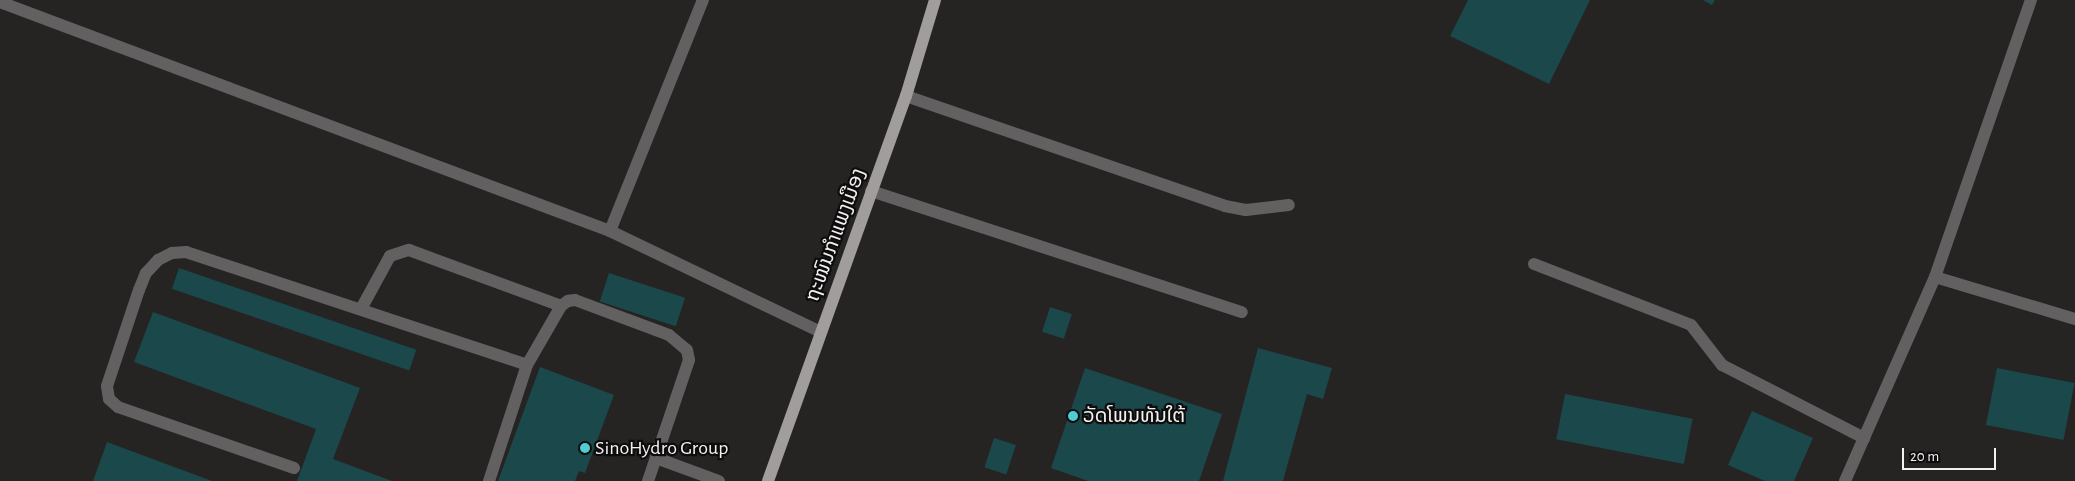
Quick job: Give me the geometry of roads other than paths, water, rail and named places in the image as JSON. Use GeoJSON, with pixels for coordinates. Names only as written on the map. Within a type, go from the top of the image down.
{"type":"FeatureCollection","features":[{"type":"Feature","properties":{"kind":"main road","name":"ຖະໜົນກຳແພງເມືອງ"},"geometry":{"type":"LineString","coordinates":[[768,481],[906,96],[935,0]]}},
{"type":"Feature","properties":{"kind":"street"},"geometry":{"type":"LineString","coordinates":[[610,231],[703,0]]}},
{"type":"Feature","properties":{"kind":"street"},"geometry":{"type":"LineString","coordinates":[[1845,481],[1934,277],[2031,0]]}},
{"type":"Feature","properties":{"kind":"street"},"geometry":{"type":"LineString","coordinates":[[0,2],[610,231],[822,332]]}},
{"type":"Feature","properties":{"kind":"street"},"geometry":{"type":"LineString","coordinates":[[906,96],[1225,206],[1246,210],[1289,205]]}},
{"type":"Feature","properties":{"kind":"street"},"geometry":{"type":"LineString","coordinates":[[871,191],[1242,312]]}},
{"type":"Feature","properties":{"kind":"street"},"geometry":{"type":"LineString","coordinates":[[361,309],[390,256],[408,250],[561,306]]}},
{"type":"Feature","properties":{"kind":"street"},"geometry":{"type":"LineString","coordinates":[[294,468],[118,407],[109,399],[107,386],[146,273],[158,260],[172,253],[186,252],[528,365]]}},
{"type":"Feature","properties":{"kind":"street"},"geometry":{"type":"LineString","coordinates":[[1534,264],[1691,325],[1722,365],[1864,438]]}},
{"type":"Feature","properties":{"kind":"street"},"geometry":{"type":"LineString","coordinates":[[1934,277],[2075,319]]}},
{"type":"Feature","properties":{"kind":"street"},"geometry":{"type":"LineString","coordinates":[[488,481],[528,365],[561,306],[575,300],[669,335],[688,350],[688,360],[648,481]]}},
{"type":"Feature","properties":{"kind":"street"},"geometry":{"type":"LineString","coordinates":[[656,458],[719,481]]}},
{"type":"Feature","properties":{"kind":"place","name":"ວັດໂພນທັນໃຕ້"},"geometry":{"type":"Point","coordinates":[1073,416]}},
{"type":"Feature","properties":{"kind":"place","name":"SinoHydro Group"},"geometry":{"type":"Point","coordinates":[585,448]}}]}
